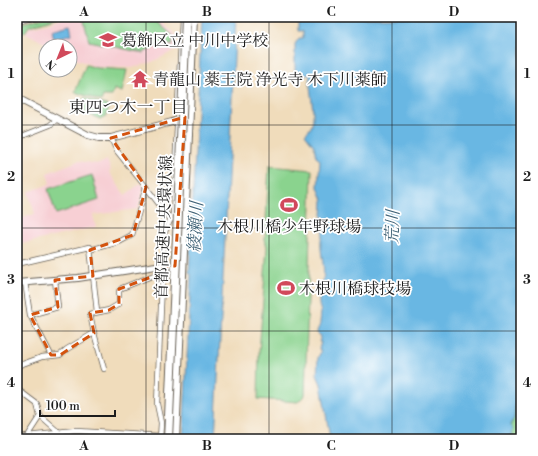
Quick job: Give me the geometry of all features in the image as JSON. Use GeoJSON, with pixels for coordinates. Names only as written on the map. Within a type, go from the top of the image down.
{"type":"FeatureCollection","features":[{"type":"Feature","properties":{"kind":"highway","name":"首都高速中央環状線"},"geometry":{"type":"LineString","coordinates":[[167,438],[186,17]]}},
{"type":"Feature","properties":{"kind":"highway","name":"首都高速中央環状線"},"geometry":{"type":"LineString","coordinates":[[167,438],[193,17]]}},
{"type":"Feature","properties":{"kind":"main road"},"geometry":{"type":"LineString","coordinates":[[167,438],[178,266],[190,17]]}},
{"type":"Feature","properties":{"kind":"main road"},"geometry":{"type":"LineString","coordinates":[[17,98],[56,120],[93,137],[111,138],[185,117]]}},
{"type":"Feature","properties":{"kind":"main road"},"geometry":{"type":"LineString","coordinates":[[17,283],[94,276],[132,269],[178,266]]}},
{"type":"Feature","properties":{"kind":"street"},"geometry":{"type":"LineString","coordinates":[[17,22],[35,17]]}},
{"type":"Feature","properties":{"kind":"street"},"geometry":{"type":"LineString","coordinates":[[17,437],[76,431],[167,438],[161,423],[157,404],[164,234],[173,214],[182,17]]}},
{"type":"Feature","properties":{"kind":"street"},"geometry":{"type":"LineString","coordinates":[[17,138],[50,125],[56,120]]}},
{"type":"Feature","properties":{"kind":"street"},"geometry":{"type":"LineString","coordinates":[[111,138],[117,151],[146,187],[169,222]]}},
{"type":"Feature","properties":{"kind":"street"},"geometry":{"type":"LineString","coordinates":[[90,250],[118,242],[132,235],[146,187]]}},
{"type":"Feature","properties":{"kind":"street"},"geometry":{"type":"LineString","coordinates":[[169,222],[180,223]]}},
{"type":"Feature","properties":{"kind":"street"},"geometry":{"type":"LineString","coordinates":[[17,264],[90,246],[97,312]]}},
{"type":"Feature","properties":{"kind":"street"},"geometry":{"type":"LineString","coordinates":[[104,369],[90,314],[109,310],[119,304],[119,291],[122,288],[162,273]]}},
{"type":"Feature","properties":{"kind":"street"},"geometry":{"type":"LineString","coordinates":[[30,315],[58,307],[55,280]]}},
{"type":"Feature","properties":{"kind":"street"},"geometry":{"type":"LineString","coordinates":[[25,282],[30,315],[51,356]]}},
{"type":"Feature","properties":{"kind":"street"},"geometry":{"type":"LineString","coordinates":[[17,366],[51,356],[60,355],[67,349],[94,333]]}},
{"type":"Feature","properties":{"kind":"street"},"geometry":{"type":"LineString","coordinates":[[17,390],[38,404],[40,416],[66,439]]}},
{"type":"Feature","properties":{"kind":"street"},"geometry":{"type":"LineString","coordinates":[[26,436],[40,416]]}},
{"type":"Feature","properties":{"kind":"highlighted area"},"geometry":{"type":"Polygon","coordinates":[[[185,117],[175,266],[163,266],[162,273],[119,289],[119,304],[109,310],[90,313],[94,333],[60,355],[51,355],[30,315],[58,307],[55,280],[93,276],[90,250],[133,235],[146,187],[111,138],[185,117]]]}},
{"type":"Feature","properties":{"kind":"shaded area","name":"葛飾区立 中川中学校"},"geometry":{"type":"Polygon","coordinates":[[[63,17],[156,17],[177,36],[176,50],[152,62],[132,68],[96,67],[78,60],[78,38],[38,38],[38,40],[26,33],[30,27],[48,23],[63,17]]]}},
{"type":"Feature","properties":{"kind":"shaded area"},"geometry":{"type":"Polygon","coordinates":[[[107,160],[111,170],[109,172],[125,195],[141,183],[144,187],[138,209],[93,215],[96,227],[17,245],[17,220],[35,214],[28,192],[50,184],[47,173],[78,161],[99,164],[107,160]]]}},
{"type":"Feature","properties":{"kind":"green space"},"geometry":{"type":"Polygon","coordinates":[[[44,17],[58,17],[29,26],[25,32],[17,34],[17,25],[44,17]]]}},
{"type":"Feature","properties":{"kind":"green space"},"geometry":{"type":"Polygon","coordinates":[[[83,17],[129,17],[142,21],[146,17],[152,17],[173,36],[172,46],[164,42],[143,53],[89,41],[83,17]]]}},
{"type":"Feature","properties":{"kind":"green space"},"geometry":{"type":"Polygon","coordinates":[[[86,65],[97,68],[127,70],[122,92],[114,89],[112,96],[103,96],[101,101],[75,92],[86,65]]]}},
{"type":"Feature","properties":{"kind":"green space"},"geometry":{"type":"Polygon","coordinates":[[[84,98],[109,107],[106,117],[100,119],[79,110],[84,98]]]}},
{"type":"Feature","properties":{"kind":"green space"},"geometry":{"type":"Polygon","coordinates":[[[269,166],[312,170],[305,395],[298,402],[258,399],[259,353],[267,247],[265,239],[269,166]]]}},
{"type":"Feature","properties":{"kind":"green space"},"geometry":{"type":"Polygon","coordinates":[[[92,175],[99,200],[56,214],[48,189],[92,175]]]}},
{"type":"Feature","properties":{"kind":"green space"},"geometry":{"type":"Polygon","coordinates":[[[521,347],[521,439],[510,439],[512,421],[514,419],[521,347]]]}},
{"type":"Feature","properties":{"kind":"water","name":"綾瀬川"},"geometry":{"type":"Polygon","coordinates":[[[202,17],[236,17],[215,439],[183,439],[191,274],[189,273],[202,17]]]}},
{"type":"Feature","properties":{"kind":"water","name":"荒川"},"geometry":{"type":"Polygon","coordinates":[[[298,17],[306,17],[306,21],[310,21],[311,17],[521,17],[521,347],[514,419],[511,426],[513,428],[510,439],[330,439],[321,384],[317,375],[318,357],[321,352],[319,349],[321,342],[319,342],[321,336],[317,333],[320,324],[321,312],[319,300],[324,272],[321,246],[323,230],[323,200],[318,187],[320,160],[316,157],[314,146],[305,134],[311,128],[313,122],[310,76],[308,74],[305,76],[297,76],[295,74],[295,44],[299,38],[303,38],[303,31],[298,31],[298,17]]]}},
{"type":"Feature","properties":{"kind":"water"},"geometry":{"type":"Polygon","coordinates":[[[70,25],[72,34],[54,38],[52,30],[70,25]]]}},
{"type":"Feature","properties":{"kind":"place","name":"葛飾区立 中川中学校"},"geometry":{"type":"Point","coordinates":[108,40]}},
{"type":"Feature","properties":{"kind":"place","name":"青龍山 薬王院 浄光寺 木下川薬師"},"geometry":{"type":"Point","coordinates":[140,79]}},
{"type":"Feature","properties":{"kind":"place","name":"木根川橋少年野球場"},"geometry":{"type":"Point","coordinates":[289,205]}},
{"type":"Feature","properties":{"kind":"place","name":"木根川橋球技場"},"geometry":{"type":"Point","coordinates":[286,288]}},
{"type":"Feature","properties":{"kind":"district","name":"東四つ木一丁目"},"geometry":{"type":"Point","coordinates":[128,107]}}]}
